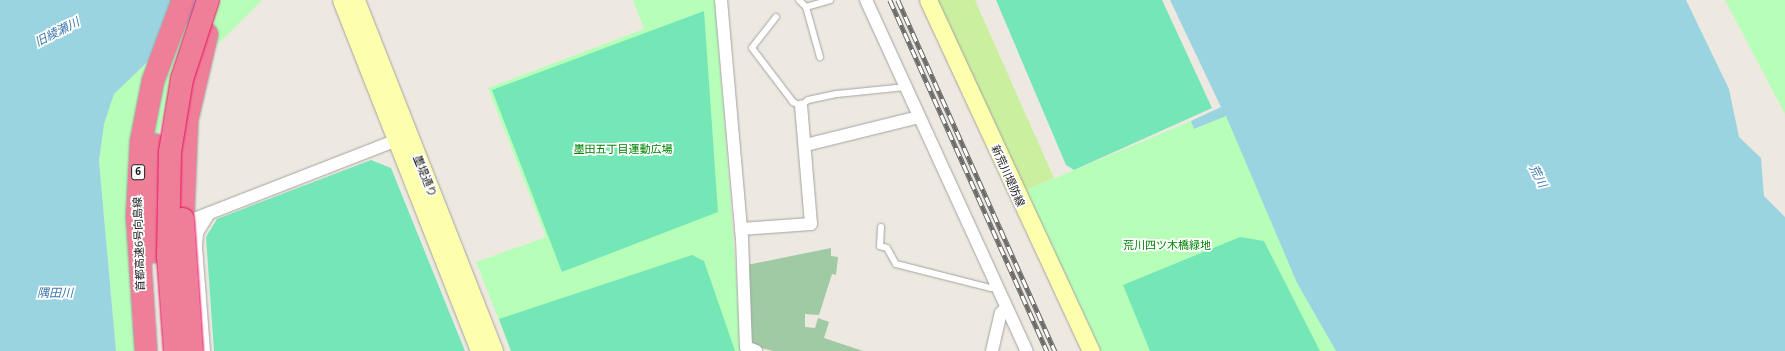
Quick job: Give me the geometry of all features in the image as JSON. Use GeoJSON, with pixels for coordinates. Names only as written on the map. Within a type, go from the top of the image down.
{"type":"FeatureCollection","features":[{"type":"Feature","properties":{"kind":"highway","name":"首都高速6号向島線"},"geometry":{"type":"LineString","coordinates":[[146,351],[137,216],[141,142],[153,81],[183,0]]}},
{"type":"Feature","properties":{"kind":"highway"},"geometry":{"type":"LineString","coordinates":[[161,351],[153,254],[156,134],[166,76],[189,0]]}},
{"type":"Feature","properties":{"kind":"highway"},"geometry":{"type":"LineString","coordinates":[[175,351],[168,256],[170,152],[182,79],[208,0]]}},
{"type":"Feature","properties":{"kind":"highway"},"geometry":{"type":"LineString","coordinates":[[192,351],[184,254],[184,154],[194,82],[217,0]]}},
{"type":"Feature","properties":{"kind":"main road","name":"墨堤通り"},"geometry":{"type":"LineString","coordinates":[[341,0],[494,351]]}},
{"type":"Feature","properties":{"kind":"main road","name":"墨堤通り"},"geometry":{"type":"LineString","coordinates":[[356,0],[402,138],[479,351]]}},
{"type":"Feature","properties":{"kind":"main road","name":"新荒川堤防線"},"geometry":{"type":"LineString","coordinates":[[928,0],[1091,351]]}},
{"type":"Feature","properties":{"kind":"street"},"geometry":{"type":"LineString","coordinates":[[721,0],[741,229],[746,348],[756,351]]}},
{"type":"Feature","properties":{"kind":"street"},"geometry":{"type":"LineString","coordinates":[[866,0],[1027,351]]}},
{"type":"Feature","properties":{"kind":"street"},"geometry":{"type":"LineString","coordinates":[[741,229],[811,224],[806,145],[801,106]]}},
{"type":"Feature","properties":{"kind":"street"},"geometry":{"type":"LineString","coordinates":[[806,145],[919,118]]}},
{"type":"Feature","properties":{"kind":"street"},"geometry":{"type":"LineString","coordinates":[[196,247],[189,267],[182,274],[174,275],[162,268],[161,239],[189,220],[402,138]]}},
{"type":"Feature","properties":{"kind":"street"},"geometry":{"type":"LineString","coordinates":[[204,351],[196,247],[197,233],[209,213]]}},
{"type":"Feature","properties":{"kind":"street"},"geometry":{"type":"LineString","coordinates":[[992,351],[1001,313],[1006,308]]}},
{"type":"Feature","properties":{"kind":"lane"},"geometry":{"type":"LineString","coordinates":[[799,0],[806,7],[820,57]]}},
{"type":"Feature","properties":{"kind":"lane"},"geometry":{"type":"LineString","coordinates":[[806,7],[830,0]]}},
{"type":"Feature","properties":{"kind":"lane"},"geometry":{"type":"LineString","coordinates":[[776,17],[752,48],[785,96],[801,106],[808,100],[837,94],[906,87]]}},
{"type":"Feature","properties":{"kind":"lane"},"geometry":{"type":"LineString","coordinates":[[881,227],[880,246],[887,248],[896,264],[991,288],[997,285]]}},
{"type":"Feature","properties":{"kind":"green space"},"geometry":{"type":"Polygon","coordinates":[[[212,0],[262,0],[171,91],[150,160],[153,351],[116,351],[99,161],[104,124],[114,94],[212,0]]]}},
{"type":"Feature","properties":{"kind":"green space","name":"墨田五丁目運動広場"},"geometry":{"type":"Polygon","coordinates":[[[633,0],[715,0],[742,351],[511,351],[476,262],[546,237],[488,88],[644,29],[633,0]]]}},
{"type":"Feature","properties":{"kind":"green space"},"geometry":{"type":"Polygon","coordinates":[[[937,0],[975,0],[1054,178],[1022,192],[937,0]]]}},
{"type":"Feature","properties":{"kind":"green space"},"geometry":{"type":"Polygon","coordinates":[[[996,0],[1162,0],[1212,108],[1074,170],[1066,165],[996,0]]]}},
{"type":"Feature","properties":{"kind":"green space"},"geometry":{"type":"Polygon","coordinates":[[[1725,0],[1785,0],[1785,114],[1725,0]]]}},
{"type":"Feature","properties":{"kind":"green space"},"geometry":{"type":"Polygon","coordinates":[[[704,11],[718,212],[562,272],[492,90],[704,11]]]}},
{"type":"Feature","properties":{"kind":"green space","name":"荒川四ツ木橋緑地"},"geometry":{"type":"Polygon","coordinates":[[[1226,115],[1297,283],[1336,351],[1099,351],[1022,192],[1191,121],[1195,129],[1226,115]]]}},
{"type":"Feature","properties":{"kind":"green space"},"geometry":{"type":"Polygon","coordinates":[[[371,160],[391,168],[465,351],[214,351],[206,237],[217,219],[371,160]]]}},
{"type":"Feature","properties":{"kind":"green space"},"geometry":{"type":"Polygon","coordinates":[[[1240,237],[1264,241],[1320,351],[1150,351],[1123,285],[1240,237]]]}},
{"type":"Feature","properties":{"kind":"green space"},"geometry":{"type":"Polygon","coordinates":[[[831,248],[831,256],[838,257],[836,275],[832,274],[819,315],[805,314],[805,327],[815,328],[818,318],[829,322],[824,338],[863,351],[773,351],[751,345],[747,265],[831,248]]]}},
{"type":"Feature","properties":{"kind":"green space"},"geometry":{"type":"Polygon","coordinates":[[[692,255],[704,261],[735,351],[511,351],[499,319],[692,255]]]}},
{"type":"Feature","properties":{"kind":"water","name":"隅田川"},"geometry":{"type":"Polygon","coordinates":[[[0,0],[212,0],[114,94],[104,124],[99,161],[116,351],[0,351],[0,0]]]}},
{"type":"Feature","properties":{"kind":"water","name":"荒川"},"geometry":{"type":"Polygon","coordinates":[[[1170,0],[1686,0],[1729,89],[1739,137],[1761,158],[1764,196],[1785,217],[1785,351],[1336,351],[1297,283],[1226,116],[1194,129],[1191,121],[1221,107],[1170,0]]]}},
{"type":"Feature","properties":{"kind":"railway"},"geometry":{"type":"LineString","coordinates":[[890,0],[1047,351]]}},
{"type":"Feature","properties":{"kind":"railway"},"geometry":{"type":"LineString","coordinates":[[898,0],[1055,351]]}},
{"type":"Feature","properties":{"kind":"water label","name":"旧綾瀬川"},"geometry":{"type":"Point","coordinates":[57,32]}}]}
